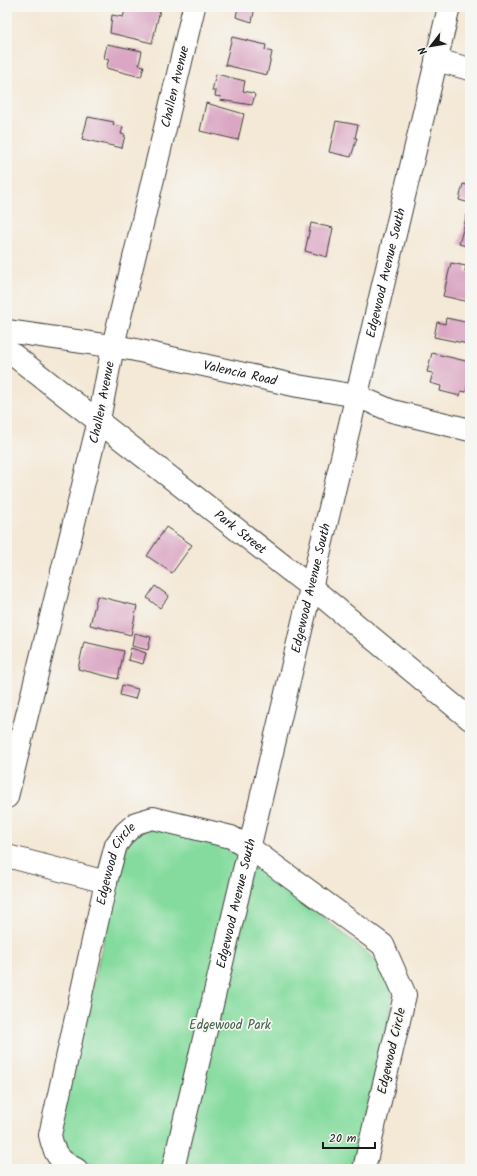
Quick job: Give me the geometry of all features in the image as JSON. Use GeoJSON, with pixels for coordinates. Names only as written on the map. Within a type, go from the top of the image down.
{"type":"FeatureCollection","features":[{"type":"Feature","properties":{"kind":"street","name":"Challen Avenue"},"geometry":{"type":"LineString","coordinates":[[7,797],[99,420],[113,346],[194,7]]}},
{"type":"Feature","properties":{"kind":"street","name":"Edgewood Avenue South"},"geometry":{"type":"LineString","coordinates":[[173,1169],[449,7]]}},
{"type":"Feature","properties":{"kind":"street"},"geometry":{"type":"LineString","coordinates":[[436,60],[470,69]]}},
{"type":"Feature","properties":{"kind":"street","name":"Valencia Road"},"geometry":{"type":"LineString","coordinates":[[7,331],[113,346],[298,386],[357,396],[392,411],[470,430]]}},
{"type":"Feature","properties":{"kind":"street","name":"Park Street"},"geometry":{"type":"LineString","coordinates":[[7,350],[99,420],[312,588],[470,719]]}},
{"type":"Feature","properties":{"kind":"street","name":"Edgewood Circle"},"geometry":{"type":"LineString","coordinates":[[76,1169],[62,1162],[53,1149],[50,1135],[106,882],[116,845],[125,833],[136,823],[153,818],[232,837],[250,848],[383,945],[405,996],[364,1169]]}},
{"type":"Feature","properties":{"kind":"street"},"geometry":{"type":"LineString","coordinates":[[7,856],[106,882]]}},
{"type":"Feature","properties":{"kind":"green space","name":"Edgewood Park"},"geometry":{"type":"Polygon","coordinates":[[[150,827],[227,844],[278,881],[384,968],[392,987],[391,1010],[352,1169],[120,1169],[80,1160],[67,1153],[62,1147],[58,1135],[125,847],[137,834],[150,827]]]}},
{"type":"Feature","properties":{"kind":"building"},"geometry":{"type":"Polygon","coordinates":[[[126,7],[148,7],[160,10],[152,43],[110,33],[112,15],[123,17],[126,7]]]}},
{"type":"Feature","properties":{"kind":"building"},"geometry":{"type":"Polygon","coordinates":[[[238,7],[255,7],[252,22],[236,17],[238,7]]]}},
{"type":"Feature","properties":{"kind":"building"},"geometry":{"type":"Polygon","coordinates":[[[262,7],[275,7],[274,11],[262,7]]]}},
{"type":"Feature","properties":{"kind":"building"},"geometry":{"type":"Polygon","coordinates":[[[232,37],[266,45],[265,50],[272,52],[267,75],[225,65],[232,37]]]}},
{"type":"Feature","properties":{"kind":"building"},"geometry":{"type":"Polygon","coordinates":[[[107,44],[142,51],[139,65],[144,66],[141,77],[106,68],[109,59],[104,58],[107,44]]]}},
{"type":"Feature","properties":{"kind":"building"},"geometry":{"type":"Polygon","coordinates":[[[216,74],[245,81],[243,91],[253,93],[255,95],[252,105],[220,100],[221,97],[215,96],[216,91],[212,91],[216,74]]]}},
{"type":"Feature","properties":{"kind":"building"},"geometry":{"type":"Polygon","coordinates":[[[206,103],[244,114],[238,140],[200,131],[206,103]]]}},
{"type":"Feature","properties":{"kind":"building"},"geometry":{"type":"Polygon","coordinates":[[[88,117],[114,122],[113,125],[123,127],[121,134],[125,135],[122,148],[82,139],[88,117]]]}},
{"type":"Feature","properties":{"kind":"building"},"geometry":{"type":"Polygon","coordinates":[[[336,121],[358,125],[355,138],[357,138],[351,157],[329,152],[336,121]]]}},
{"type":"Feature","properties":{"kind":"building"},"geometry":{"type":"Polygon","coordinates":[[[463,184],[470,186],[470,203],[459,200],[463,184]]]}},
{"type":"Feature","properties":{"kind":"building"},"geometry":{"type":"Polygon","coordinates":[[[467,215],[470,215],[470,247],[459,244],[467,215]]]}},
{"type":"Feature","properties":{"kind":"building"},"geometry":{"type":"Polygon","coordinates":[[[311,223],[333,228],[327,257],[305,251],[311,223]]]}},
{"type":"Feature","properties":{"kind":"building"},"geometry":{"type":"Polygon","coordinates":[[[451,263],[466,266],[465,271],[470,272],[469,302],[443,296],[451,263]]]}},
{"type":"Feature","properties":{"kind":"building"},"geometry":{"type":"Polygon","coordinates":[[[446,318],[470,323],[470,348],[467,348],[468,344],[434,337],[437,322],[445,324],[446,318]]]}},
{"type":"Feature","properties":{"kind":"building"},"geometry":{"type":"Polygon","coordinates":[[[432,353],[470,362],[470,376],[466,392],[461,391],[460,396],[440,391],[441,386],[430,383],[433,373],[427,372],[432,353]]]}},
{"type":"Feature","properties":{"kind":"building"},"geometry":{"type":"Polygon","coordinates":[[[166,527],[192,545],[172,573],[147,556],[166,527]]]}},
{"type":"Feature","properties":{"kind":"building"},"geometry":{"type":"Polygon","coordinates":[[[155,586],[169,596],[160,608],[147,598],[155,586]]]}},
{"type":"Feature","properties":{"kind":"building"},"geometry":{"type":"Polygon","coordinates":[[[97,596],[137,606],[131,635],[90,625],[97,596]]]}},
{"type":"Feature","properties":{"kind":"building"},"geometry":{"type":"Polygon","coordinates":[[[134,633],[151,637],[148,650],[132,646],[134,633]]]}},
{"type":"Feature","properties":{"kind":"building"},"geometry":{"type":"Polygon","coordinates":[[[84,642],[124,651],[118,679],[78,669],[84,642]]]}},
{"type":"Feature","properties":{"kind":"building"},"geometry":{"type":"Polygon","coordinates":[[[131,648],[146,653],[143,664],[128,660],[131,648]]]}},
{"type":"Feature","properties":{"kind":"building"},"geometry":{"type":"Polygon","coordinates":[[[122,685],[138,689],[135,699],[120,695],[122,685]]]}}]}
